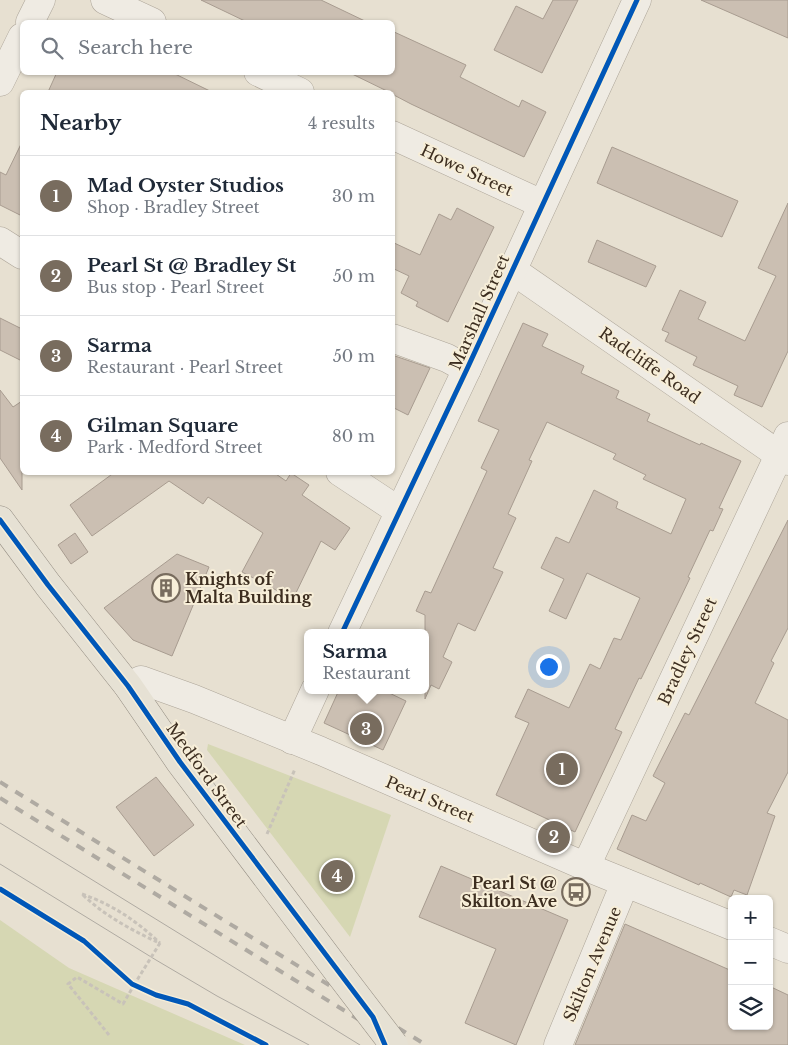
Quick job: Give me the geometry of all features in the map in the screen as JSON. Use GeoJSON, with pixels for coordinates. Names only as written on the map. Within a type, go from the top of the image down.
{"type":"FeatureCollection","features":[{"type":"Feature","properties":{"kind":"main road","name":"Medford Street"},"geometry":{"type":"LineString","coordinates":[[0,520],[48,585],[128,686],[180,762],[394,1045]]}},
{"type":"Feature","properties":{"kind":"street"},"geometry":{"type":"LineString","coordinates":[[31,20],[41,0]]}},
{"type":"Feature","properties":{"kind":"street"},"geometry":{"type":"LineString","coordinates":[[105,0],[148,20]]}},
{"type":"Feature","properties":{"kind":"street","name":"Marshall Street"},"geometry":{"type":"LineString","coordinates":[[344,629],[467,369],[637,0]]}},
{"type":"Feature","properties":{"kind":"street"},"geometry":{"type":"LineString","coordinates":[[0,82],[20,41]]}},
{"type":"Feature","properties":{"kind":"street"},"geometry":{"type":"LineString","coordinates":[[264,75],[296,90]]}},
{"type":"Feature","properties":{"kind":"street","name":"Howe Street"},"geometry":{"type":"LineString","coordinates":[[395,136],[542,204]]}},
{"type":"Feature","properties":{"kind":"street"},"geometry":{"type":"LineString","coordinates":[[0,241],[20,255]]}},
{"type":"Feature","properties":{"kind":"street","name":"Radcliffe Road"},"geometry":{"type":"LineString","coordinates":[[512,270],[785,450]]}},
{"type":"Feature","properties":{"kind":"street"},"geometry":{"type":"LineString","coordinates":[[395,339],[447,358],[467,369]]}},
{"type":"Feature","properties":{"kind":"street","name":"Bradley Street"},"geometry":{"type":"LineString","coordinates":[[586,866],[785,450]]}},
{"type":"Feature","properties":{"kind":"street"},"geometry":{"type":"LineString","coordinates":[[345,475],[399,511]]}},
{"type":"Feature","properties":{"kind":"street","name":"Pearl Street"},"geometry":{"type":"LineString","coordinates":[[128,686],[141,680],[152,683],[292,740],[625,883],[728,924]]}},
{"type":"Feature","properties":{"kind":"street"},"geometry":{"type":"LineString","coordinates":[[292,740],[313,694]]}},
{"type":"Feature","properties":{"kind":"street","name":"Skilton Avenue"},"geometry":{"type":"LineString","coordinates":[[558,1045],[625,883]]}},
{"type":"Feature","properties":{"kind":"street"},"geometry":{"type":"LineString","coordinates":[[773,943],[788,949]]}},
{"type":"Feature","properties":{"kind":"path"},"geometry":{"type":"LineString","coordinates":[[266,838],[271,822],[297,766]]}},
{"type":"Feature","properties":{"kind":"path"},"geometry":{"type":"LineString","coordinates":[[82,894],[106,903],[137,922],[160,943],[130,929],[98,910],[82,894]]}},
{"type":"Feature","properties":{"kind":"path"},"geometry":{"type":"LineString","coordinates":[[109,1035],[68,984],[77,977],[123,1004],[160,943]]}},
{"type":"Feature","properties":{"kind":"path"},"geometry":{"type":"LineString","coordinates":[[128,980],[142,989]]}},
{"type":"Feature","properties":{"kind":"green space"},"geometry":{"type":"Polygon","coordinates":[[[208,744],[391,815],[350,937],[207,750],[208,744]]]}},
{"type":"Feature","properties":{"kind":"green space"},"geometry":{"type":"Polygon","coordinates":[[[0,920],[69,968],[245,1045],[0,1045],[0,920]]]}},
{"type":"Feature","properties":{"kind":"building"},"geometry":{"type":"Polygon","coordinates":[[[201,0],[321,0],[363,20],[243,20],[201,0]]]}},
{"type":"Feature","properties":{"kind":"building"},"geometry":{"type":"Polygon","coordinates":[[[553,0],[578,0],[542,73],[494,50],[516,6],[543,19],[553,0]]]}},
{"type":"Feature","properties":{"kind":"building"},"geometry":{"type":"Polygon","coordinates":[[[701,0],[788,0],[788,38],[701,0]]]}},
{"type":"Feature","properties":{"kind":"building"},"geometry":{"type":"Polygon","coordinates":[[[395,32],[466,65],[460,77],[519,107],[522,100],[546,112],[524,157],[411,104],[395,96],[395,90],[385,90],[354,75],[395,75],[395,32]]]}},
{"type":"Feature","properties":{"kind":"building"},"geometry":{"type":"Polygon","coordinates":[[[56,75],[177,75],[208,90],[49,90],[56,75]]]}},
{"type":"Feature","properties":{"kind":"building"},"geometry":{"type":"Polygon","coordinates":[[[20,146],[20,215],[0,205],[0,172],[6,175],[20,146]]]}},
{"type":"Feature","properties":{"kind":"building"},"geometry":{"type":"Polygon","coordinates":[[[612,147],[738,201],[722,237],[597,183],[612,147]]]}},
{"type":"Feature","properties":{"kind":"building"},"geometry":{"type":"Polygon","coordinates":[[[788,203],[788,351],[762,407],[734,395],[738,386],[693,365],[697,357],[665,341],[669,333],[662,330],[680,290],[706,302],[698,319],[745,341],[776,276],[758,268],[788,203]]]}},
{"type":"Feature","properties":{"kind":"building"},"geometry":{"type":"Polygon","coordinates":[[[457,208],[494,227],[448,322],[416,306],[418,302],[401,293],[409,276],[395,269],[395,243],[420,255],[439,214],[451,220],[457,208]]]}},
{"type":"Feature","properties":{"kind":"building"},"geometry":{"type":"Polygon","coordinates":[[[597,240],[656,266],[646,287],[588,262],[597,240]]]}},
{"type":"Feature","properties":{"kind":"building"},"geometry":{"type":"Polygon","coordinates":[[[0,318],[20,328],[20,360],[0,350],[0,318]]]}},
{"type":"Feature","properties":{"kind":"building"},"geometry":{"type":"Polygon","coordinates":[[[523,323],[548,334],[542,346],[584,366],[581,373],[619,391],[616,398],[650,414],[647,421],[741,461],[719,508],[723,509],[713,531],[710,530],[688,577],[690,578],[615,729],[622,732],[575,832],[496,795],[529,723],[515,717],[528,689],[569,708],[590,664],[600,669],[614,638],[621,640],[640,598],[587,573],[566,619],[549,611],[564,579],[541,568],[556,537],[569,543],[594,490],[618,502],[616,508],[671,534],[686,499],[643,479],[646,475],[613,459],[616,454],[547,422],[529,460],[532,461],[508,514],[516,518],[493,568],[503,572],[475,631],[458,623],[443,657],[452,662],[439,689],[431,685],[429,690],[429,629],[425,629],[425,615],[416,611],[425,591],[431,593],[487,471],[481,468],[499,430],[478,421],[523,323]]]}},
{"type":"Feature","properties":{"kind":"building"},"geometry":{"type":"Polygon","coordinates":[[[395,356],[430,368],[408,415],[395,408],[395,356]]]}},
{"type":"Feature","properties":{"kind":"building"},"geometry":{"type":"Polygon","coordinates":[[[0,390],[13,407],[20,402],[20,475],[22,475],[22,490],[0,458],[0,390]]]}},
{"type":"Feature","properties":{"kind":"building"},"geometry":{"type":"Polygon","coordinates":[[[111,475],[277,475],[286,481],[290,475],[294,475],[309,485],[302,495],[350,528],[335,550],[321,541],[293,599],[242,572],[263,533],[208,497],[203,504],[169,481],[92,536],[70,505],[111,475]]]}},
{"type":"Feature","properties":{"kind":"building"},"geometry":{"type":"Polygon","coordinates":[[[788,520],[788,628],[771,661],[774,663],[755,703],[788,720],[788,772],[767,813],[775,816],[747,895],[734,890],[732,895],[728,896],[617,849],[632,815],[646,821],[665,783],[653,776],[685,713],[689,715],[788,520]]]}},
{"type":"Feature","properties":{"kind":"building"},"geometry":{"type":"Polygon","coordinates":[[[75,533],[88,552],[71,564],[58,545],[75,533]]]}},
{"type":"Feature","properties":{"kind":"building","name":"Knights of Malta Building"},"geometry":{"type":"Polygon","coordinates":[[[177,554],[209,567],[172,656],[133,640],[104,608],[177,554]]]}},
{"type":"Feature","properties":{"kind":"building"},"geometry":{"type":"Polygon","coordinates":[[[337,694],[391,694],[406,701],[383,750],[324,723],[337,694]]]}},
{"type":"Feature","properties":{"kind":"building"},"geometry":{"type":"Polygon","coordinates":[[[156,777],[194,825],[154,856],[116,807],[156,777]]]}},
{"type":"Feature","properties":{"kind":"building"},"geometry":{"type":"Polygon","coordinates":[[[441,866],[568,920],[516,1045],[465,1023],[496,949],[419,917],[441,866]]]}},
{"type":"Feature","properties":{"kind":"building"},"geometry":{"type":"Polygon","coordinates":[[[625,924],[728,969],[728,1030],[773,1030],[773,988],[788,995],[788,1045],[575,1045],[625,924]]]}},
{"type":"Feature","properties":{"kind":"tram line"},"geometry":{"type":"LineString","coordinates":[[0,823],[360,1045]]}},
{"type":"Feature","properties":{"kind":"tram line"},"geometry":{"type":"LineString","coordinates":[[0,864],[217,996],[309,1045]]}},
{"type":"Feature","properties":{"kind":"railway"},"geometry":{"type":"LineString","coordinates":[[0,782],[426,1045]]}},
{"type":"Feature","properties":{"kind":"railway"},"geometry":{"type":"LineString","coordinates":[[0,798],[400,1045]]}},
{"type":"Feature","properties":{"kind":"cycle path"},"geometry":{"type":"LineString","coordinates":[[344,629],[467,369],[637,0]]}},
{"type":"Feature","properties":{"kind":"cycle path"},"geometry":{"type":"LineString","coordinates":[[0,520],[48,585],[128,686],[180,762],[373,1017],[385,1045]]}},
{"type":"Feature","properties":{"kind":"cycle path"},"geometry":{"type":"LineString","coordinates":[[0,889],[84,941],[132,984],[156,995],[188,1004],[266,1045]]}},
{"type":"Feature","properties":{"kind":"place","name":"Knights of Malta Building"},"geometry":{"type":"Point","coordinates":[166,588]}},
{"type":"Feature","properties":{"kind":"place","name":"Sarma"},"geometry":{"type":"Point","coordinates":[366,729]}},
{"type":"Feature","properties":{"kind":"place","name":"Mad Oyster Studios"},"geometry":{"type":"Point","coordinates":[562,769]}},
{"type":"Feature","properties":{"kind":"place","name":"Pearl St @ Bradley St"},"geometry":{"type":"Point","coordinates":[554,837]}},
{"type":"Feature","properties":{"kind":"place","name":"Gilman Square"},"geometry":{"type":"Point","coordinates":[337,876]}},
{"type":"Feature","properties":{"kind":"place","name":"Pearl St @ Skilton Ave"},"geometry":{"type":"Point","coordinates":[576,892]}}]}
